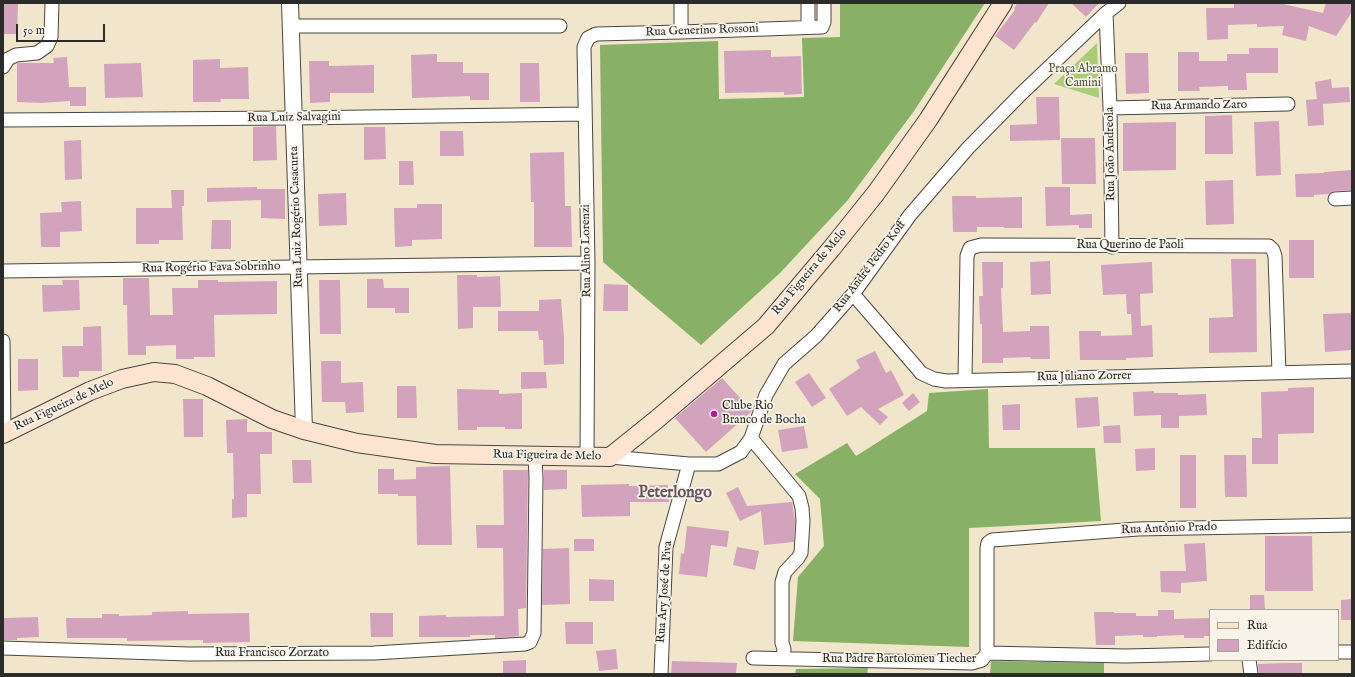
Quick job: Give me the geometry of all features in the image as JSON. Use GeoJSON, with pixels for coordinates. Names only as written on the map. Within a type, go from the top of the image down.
{"type":"FeatureCollection","features":[{"type":"Feature","properties":{"kind":"main road","name":"Rua Figueira de Melo"},"geometry":{"type":"LineString","coordinates":[[4,434],[90,391],[122,379],[154,372],[175,374],[207,386],[272,419],[304,430],[357,444],[435,454],[610,457],[656,420],[766,326],[876,193],[928,120],[1003,3]]}},
{"type":"Feature","properties":{"kind":"street"},"geometry":{"type":"LineString","coordinates":[[3,68],[8,59],[16,55],[37,53],[47,46],[51,37],[52,3]]}},
{"type":"Feature","properties":{"kind":"street","name":"Rua Luiz Rogério Casacurta"},"geometry":{"type":"LineString","coordinates":[[290,3],[304,430]]}},
{"type":"Feature","properties":{"kind":"street"},"geometry":{"type":"LineString","coordinates":[[681,3],[681,32]]}},
{"type":"Feature","properties":{"kind":"street"},"geometry":{"type":"LineString","coordinates":[[808,3],[808,27]]}},
{"type":"Feature","properties":{"kind":"street","name":"Rua Generino Rossoni"},"geometry":{"type":"LineString","coordinates":[[584,47],[588,38],[596,34],[822,27],[824,22],[824,3]]}},
{"type":"Feature","properties":{"kind":"street","name":"Rua André Pedro Koff"},"geometry":{"type":"LineString","coordinates":[[610,457],[689,464],[718,464],[741,452],[751,438],[766,395],[784,364],[816,336],[853,294],[910,215],[968,148],[1022,93],[1106,13],[1119,3]]}},
{"type":"Feature","properties":{"kind":"street","name":"Rua João Andreola"},"geometry":{"type":"LineString","coordinates":[[1106,13],[1110,108],[1112,247]]}},
{"type":"Feature","properties":{"kind":"street"},"geometry":{"type":"LineString","coordinates":[[290,26],[560,26]]}},
{"type":"Feature","properties":{"kind":"street","name":"Rua Alino Lorenzi"},"geometry":{"type":"LineString","coordinates":[[584,47],[588,263],[587,456]]}},
{"type":"Feature","properties":{"kind":"street","name":"Rua Armando Zaro"},"geometry":{"type":"LineString","coordinates":[[1110,108],[1288,104]]}},
{"type":"Feature","properties":{"kind":"street","name":"Rua Luiz Salvagini"},"geometry":{"type":"LineString","coordinates":[[3,120],[585,114]]}},
{"type":"Feature","properties":{"kind":"street"},"geometry":{"type":"LineString","coordinates":[[1335,199],[1352,198]]}},
{"type":"Feature","properties":{"kind":"street","name":"Rua Querino de Paoli"},"geometry":{"type":"LineString","coordinates":[[965,379],[967,256],[970,248],[980,245],[1112,247],[1269,246],[1273,250],[1274,256],[1279,373]]}},
{"type":"Feature","properties":{"kind":"street","name":"Rua Rogério Fava Sobrinho"},"geometry":{"type":"LineString","coordinates":[[3,272],[588,263]]}},
{"type":"Feature","properties":{"kind":"street","name":"Rua Juliano Zorrer"},"geometry":{"type":"LineString","coordinates":[[853,294],[921,372],[934,379],[946,380],[1352,371]]}},
{"type":"Feature","properties":{"kind":"street"},"geometry":{"type":"LineString","coordinates":[[3,341],[4,434]]}},
{"type":"Feature","properties":{"kind":"street"},"geometry":{"type":"LineString","coordinates":[[751,438],[799,496],[802,508],[803,521],[801,553],[785,572],[782,582],[783,658]]}},
{"type":"Feature","properties":{"kind":"street","name":"Rua Francisco Zorzato"},"geometry":{"type":"LineString","coordinates":[[3,648],[189,654],[374,653],[525,644],[530,642],[534,633],[535,455]]}},
{"type":"Feature","properties":{"kind":"street","name":"Rua Ary José de Piva"},"geometry":{"type":"LineString","coordinates":[[661,674],[666,547],[689,464]]}},
{"type":"Feature","properties":{"kind":"street","name":"Rua Antônio Prado"},"geometry":{"type":"LineString","coordinates":[[987,653],[987,548],[988,543],[992,540],[1138,529],[1352,525]]}},
{"type":"Feature","properties":{"kind":"street"},"geometry":{"type":"LineString","coordinates":[[1339,652],[1352,652]]}},
{"type":"Feature","properties":{"kind":"street","name":"Rua Padre Bartolomeu Tiecher"},"geometry":{"type":"LineString","coordinates":[[753,658],[972,662],[982,660],[987,653],[1126,656],[1209,654]]}},
{"type":"Feature","properties":{"kind":"street"},"geometry":{"type":"LineString","coordinates":[[1249,661],[1251,674]]}},
{"type":"Feature","properties":{"kind":"green space"},"geometry":{"type":"Polygon","coordinates":[[[840,3],[985,3],[914,111],[847,201],[780,273],[701,345],[603,262],[600,45],[718,41],[719,99],[804,97],[802,38],[840,37],[840,3]]]}},
{"type":"Feature","properties":{"kind":"green space","name":"Praça Abramo Camini"},"geometry":{"type":"Polygon","coordinates":[[[1097,43],[1099,98],[1054,84],[1097,43]]]}},
{"type":"Feature","properties":{"kind":"green space"},"geometry":{"type":"Polygon","coordinates":[[[988,389],[989,448],[1095,448],[1101,521],[969,528],[969,647],[793,641],[798,577],[824,546],[820,499],[795,474],[847,443],[856,456],[927,411],[929,393],[988,389]]]}},
{"type":"Feature","properties":{"kind":"green space"},"geometry":{"type":"Polygon","coordinates":[[[991,661],[1104,663],[1104,674],[990,674],[991,661]]]}},
{"type":"Feature","properties":{"kind":"green space"},"geometry":{"type":"Polygon","coordinates":[[[868,668],[867,674],[795,674],[796,669],[868,668]]]}},
{"type":"Feature","properties":{"kind":"building"},"geometry":{"type":"Polygon","coordinates":[[[3,3],[18,3],[17,34],[3,34],[3,3]]]}},
{"type":"Feature","properties":{"kind":"building"},"geometry":{"type":"Polygon","coordinates":[[[1017,3],[1049,3],[1036,23],[1035,22],[1014,50],[995,36],[1015,10],[1014,9],[1017,3]]]}},
{"type":"Feature","properties":{"kind":"building"},"geometry":{"type":"Polygon","coordinates":[[[1071,3],[1099,3],[1086,17],[1071,3]]]}},
{"type":"Feature","properties":{"kind":"building"},"geometry":{"type":"Polygon","coordinates":[[[1279,3],[1323,13],[1326,3],[1352,3],[1352,12],[1336,36],[1309,26],[1306,41],[1282,35],[1284,26],[1257,27],[1257,24],[1228,25],[1228,39],[1207,40],[1206,8],[1234,8],[1234,4],[1279,3]]]}},
{"type":"Feature","properties":{"kind":"building"},"geometry":{"type":"Polygon","coordinates":[[[1249,48],[1278,48],[1278,73],[1246,73],[1247,90],[1228,90],[1228,86],[1199,87],[1200,91],[1178,91],[1178,52],[1199,52],[1199,61],[1227,61],[1227,54],[1249,54],[1249,48]]]}},
{"type":"Feature","properties":{"kind":"building"},"geometry":{"type":"Polygon","coordinates":[[[771,50],[771,57],[801,56],[802,94],[784,95],[784,92],[725,93],[724,51],[771,50]]]}},
{"type":"Feature","properties":{"kind":"building"},"geometry":{"type":"Polygon","coordinates":[[[1125,53],[1148,53],[1149,93],[1126,94],[1125,53]]]}},
{"type":"Feature","properties":{"kind":"building"},"geometry":{"type":"Polygon","coordinates":[[[437,54],[437,62],[463,62],[463,73],[489,73],[489,100],[470,100],[470,96],[412,98],[411,55],[437,54]]]}},
{"type":"Feature","properties":{"kind":"building"},"geometry":{"type":"Polygon","coordinates":[[[67,57],[69,87],[86,87],[86,106],[70,106],[70,101],[42,103],[17,102],[17,63],[54,63],[53,58],[67,57]]]}},
{"type":"Feature","properties":{"kind":"building"},"geometry":{"type":"Polygon","coordinates":[[[220,59],[220,68],[248,67],[249,99],[220,99],[221,102],[193,102],[193,60],[220,59]]]}},
{"type":"Feature","properties":{"kind":"building"},"geometry":{"type":"Polygon","coordinates":[[[309,61],[329,61],[329,66],[374,65],[374,93],[330,93],[330,102],[310,103],[309,61]]]}},
{"type":"Feature","properties":{"kind":"building"},"geometry":{"type":"Polygon","coordinates":[[[141,63],[143,97],[105,98],[104,64],[141,63]]]}},
{"type":"Feature","properties":{"kind":"building"},"geometry":{"type":"Polygon","coordinates":[[[520,63],[539,63],[540,102],[520,102],[520,63]]]}},
{"type":"Feature","properties":{"kind":"building"},"geometry":{"type":"Polygon","coordinates":[[[1331,79],[1332,88],[1349,87],[1350,102],[1323,104],[1324,125],[1308,126],[1306,100],[1317,99],[1315,82],[1331,79]]]}},
{"type":"Feature","properties":{"kind":"building"},"geometry":{"type":"Polygon","coordinates":[[[1036,97],[1059,97],[1060,140],[1010,141],[1010,125],[1037,124],[1036,97]]]}},
{"type":"Feature","properties":{"kind":"building"},"geometry":{"type":"Polygon","coordinates":[[[1232,115],[1233,154],[1205,154],[1205,116],[1232,115]]]}},
{"type":"Feature","properties":{"kind":"building"},"geometry":{"type":"Polygon","coordinates":[[[1279,121],[1281,175],[1256,176],[1254,122],[1279,121]]]}},
{"type":"Feature","properties":{"kind":"building"},"geometry":{"type":"Polygon","coordinates":[[[1176,122],[1176,170],[1123,171],[1123,123],[1176,122]]]}},
{"type":"Feature","properties":{"kind":"building"},"geometry":{"type":"Polygon","coordinates":[[[276,126],[277,160],[253,161],[253,127],[276,126]]]}},
{"type":"Feature","properties":{"kind":"building"},"geometry":{"type":"Polygon","coordinates":[[[364,127],[385,127],[386,159],[364,160],[364,127]]]}},
{"type":"Feature","properties":{"kind":"building"},"geometry":{"type":"Polygon","coordinates":[[[440,131],[463,131],[464,156],[440,156],[440,131]]]}},
{"type":"Feature","properties":{"kind":"building"},"geometry":{"type":"Polygon","coordinates":[[[1061,138],[1095,138],[1096,184],[1062,184],[1061,138]]]}},
{"type":"Feature","properties":{"kind":"building"},"geometry":{"type":"Polygon","coordinates":[[[81,140],[82,179],[65,180],[64,141],[81,140]]]}},
{"type":"Feature","properties":{"kind":"building"},"geometry":{"type":"Polygon","coordinates":[[[564,152],[565,206],[571,206],[572,247],[534,247],[534,202],[531,202],[530,153],[564,152]]]}},
{"type":"Feature","properties":{"kind":"building"},"geometry":{"type":"Polygon","coordinates":[[[399,161],[413,161],[414,185],[399,185],[399,161]]]}},
{"type":"Feature","properties":{"kind":"building"},"geometry":{"type":"Polygon","coordinates":[[[1352,170],[1352,190],[1335,191],[1329,194],[1314,195],[1314,197],[1296,197],[1295,174],[1352,170]]]}},
{"type":"Feature","properties":{"kind":"building"},"geometry":{"type":"Polygon","coordinates":[[[1233,180],[1234,224],[1206,225],[1205,181],[1233,180]]]}},
{"type":"Feature","properties":{"kind":"building"},"geometry":{"type":"Polygon","coordinates":[[[257,187],[257,189],[285,189],[285,219],[261,218],[261,200],[207,202],[207,188],[257,187]]]}},
{"type":"Feature","properties":{"kind":"building"},"geometry":{"type":"Polygon","coordinates":[[[1045,187],[1070,187],[1070,215],[1092,214],[1092,228],[1079,228],[1079,225],[1046,226],[1045,187]]]}},
{"type":"Feature","properties":{"kind":"building"},"geometry":{"type":"Polygon","coordinates":[[[171,190],[184,190],[184,206],[182,206],[183,240],[159,240],[159,244],[136,244],[136,208],[172,208],[171,190]]]}},
{"type":"Feature","properties":{"kind":"building"},"geometry":{"type":"Polygon","coordinates":[[[346,193],[347,225],[319,226],[318,194],[346,193]]]}},
{"type":"Feature","properties":{"kind":"building"},"geometry":{"type":"Polygon","coordinates":[[[952,196],[976,196],[976,198],[1022,197],[1022,228],[977,227],[977,232],[953,232],[952,196]]]}},
{"type":"Feature","properties":{"kind":"building"},"geometry":{"type":"Polygon","coordinates":[[[81,201],[82,231],[60,232],[60,247],[41,247],[40,213],[62,212],[61,202],[81,201]]]}},
{"type":"Feature","properties":{"kind":"building"},"geometry":{"type":"Polygon","coordinates":[[[417,204],[442,204],[442,239],[412,240],[412,246],[395,247],[394,208],[417,208],[417,204]]]}},
{"type":"Feature","properties":{"kind":"building"},"geometry":{"type":"Polygon","coordinates":[[[212,220],[231,220],[231,249],[211,249],[212,220]]]}},
{"type":"Feature","properties":{"kind":"building"},"geometry":{"type":"Polygon","coordinates":[[[1289,240],[1314,240],[1314,278],[1289,278],[1289,240]]]}},
{"type":"Feature","properties":{"kind":"building"},"geometry":{"type":"Polygon","coordinates":[[[1231,259],[1256,259],[1257,352],[1209,353],[1209,318],[1233,317],[1231,259]]]}},
{"type":"Feature","properties":{"kind":"building"},"geometry":{"type":"Polygon","coordinates":[[[1050,261],[1051,294],[1031,295],[1030,262],[1050,261]]]}},
{"type":"Feature","properties":{"kind":"building"},"geometry":{"type":"Polygon","coordinates":[[[982,262],[1003,262],[1003,288],[1001,288],[1003,332],[1030,331],[1030,326],[1049,326],[1050,359],[1031,359],[1030,357],[1003,358],[1003,363],[982,363],[982,324],[980,324],[979,296],[983,296],[982,262]]]}},
{"type":"Feature","properties":{"kind":"building"},"geometry":{"type":"Polygon","coordinates":[[[1152,262],[1153,293],[1140,294],[1141,326],[1152,325],[1153,357],[1126,358],[1126,360],[1080,360],[1079,331],[1101,331],[1101,336],[1132,335],[1131,314],[1127,314],[1126,294],[1103,295],[1101,265],[1152,262]]]}},
{"type":"Feature","properties":{"kind":"building"},"geometry":{"type":"Polygon","coordinates":[[[457,275],[477,275],[477,277],[500,276],[501,307],[473,307],[473,328],[458,329],[457,275]]]}},
{"type":"Feature","properties":{"kind":"building"},"geometry":{"type":"Polygon","coordinates":[[[123,278],[149,278],[150,315],[173,315],[172,288],[198,288],[198,280],[218,280],[218,282],[277,281],[277,314],[214,315],[215,357],[176,359],[176,345],[146,346],[146,355],[128,355],[127,305],[123,305],[123,278]]]}},
{"type":"Feature","properties":{"kind":"building"},"geometry":{"type":"Polygon","coordinates":[[[367,279],[383,279],[384,288],[409,288],[409,313],[395,313],[395,308],[367,308],[367,279]]]}},
{"type":"Feature","properties":{"kind":"building"},"geometry":{"type":"Polygon","coordinates":[[[62,280],[79,280],[80,310],[43,312],[42,285],[63,285],[62,280]]]}},
{"type":"Feature","properties":{"kind":"building"},"geometry":{"type":"Polygon","coordinates":[[[319,280],[340,280],[341,334],[320,334],[319,280]]]}},
{"type":"Feature","properties":{"kind":"building"},"geometry":{"type":"Polygon","coordinates":[[[604,284],[628,285],[628,311],[603,311],[604,284]]]}},
{"type":"Feature","properties":{"kind":"building"},"geometry":{"type":"Polygon","coordinates":[[[561,299],[564,364],[544,365],[543,340],[539,340],[538,331],[498,331],[498,311],[539,311],[539,300],[561,299]]]}},
{"type":"Feature","properties":{"kind":"building"},"geometry":{"type":"Polygon","coordinates":[[[1352,313],[1352,350],[1325,352],[1323,314],[1352,313]]]}},
{"type":"Feature","properties":{"kind":"building"},"geometry":{"type":"Polygon","coordinates":[[[101,326],[102,371],[79,371],[79,377],[63,377],[62,346],[83,346],[83,327],[101,326]]]}},
{"type":"Feature","properties":{"kind":"building"},"geometry":{"type":"Polygon","coordinates":[[[875,351],[886,373],[891,370],[904,395],[878,409],[888,417],[880,425],[861,407],[847,416],[829,389],[860,368],[856,360],[875,351]]]}},
{"type":"Feature","properties":{"kind":"building"},"geometry":{"type":"Polygon","coordinates":[[[18,359],[38,359],[38,390],[18,391],[18,359]]]}},
{"type":"Feature","properties":{"kind":"building"},"geometry":{"type":"Polygon","coordinates":[[[321,361],[341,361],[341,383],[363,382],[364,412],[346,413],[345,402],[322,402],[321,361]]]}},
{"type":"Feature","properties":{"kind":"building"},"geometry":{"type":"Polygon","coordinates":[[[521,372],[546,372],[547,388],[521,389],[521,372]]]}},
{"type":"Feature","properties":{"kind":"building"},"geometry":{"type":"Polygon","coordinates":[[[809,373],[826,398],[812,407],[795,382],[809,373]]]}},
{"type":"Feature","properties":{"kind":"building","name":"Clube Rio Branco de Bocha"},"geometry":{"type":"Polygon","coordinates":[[[722,378],[752,411],[706,452],[675,418],[722,378]]]}},
{"type":"Feature","properties":{"kind":"building"},"geometry":{"type":"Polygon","coordinates":[[[397,386],[416,386],[417,418],[397,418],[397,386]]]}},
{"type":"Feature","properties":{"kind":"building"},"geometry":{"type":"Polygon","coordinates":[[[1314,387],[1314,433],[1278,434],[1278,464],[1252,464],[1252,438],[1262,438],[1261,392],[1288,391],[1288,388],[1314,387]]]}},
{"type":"Feature","properties":{"kind":"building"},"geometry":{"type":"Polygon","coordinates":[[[457,389],[499,390],[499,394],[522,393],[522,429],[505,429],[505,427],[477,427],[477,430],[458,430],[457,389]]]}},
{"type":"Feature","properties":{"kind":"building"},"geometry":{"type":"Polygon","coordinates":[[[1154,391],[1154,393],[1178,393],[1178,395],[1206,394],[1207,415],[1179,416],[1179,428],[1161,428],[1161,415],[1134,416],[1133,392],[1154,391]]]}},
{"type":"Feature","properties":{"kind":"building"},"geometry":{"type":"Polygon","coordinates":[[[913,393],[920,402],[909,411],[902,403],[913,393]]]}},
{"type":"Feature","properties":{"kind":"building"},"geometry":{"type":"Polygon","coordinates":[[[1098,397],[1100,426],[1077,428],[1075,398],[1098,397]]]}},
{"type":"Feature","properties":{"kind":"building"},"geometry":{"type":"Polygon","coordinates":[[[183,399],[203,399],[203,437],[184,437],[183,399]]]}},
{"type":"Feature","properties":{"kind":"building"},"geometry":{"type":"Polygon","coordinates":[[[1020,404],[1020,430],[1003,430],[1002,405],[1020,404]]]}},
{"type":"Feature","properties":{"kind":"building"},"geometry":{"type":"Polygon","coordinates":[[[247,419],[247,432],[272,432],[272,454],[260,454],[261,494],[247,494],[247,517],[232,518],[232,499],[234,499],[233,453],[227,453],[226,420],[247,419]]]}},
{"type":"Feature","properties":{"kind":"building"},"geometry":{"type":"Polygon","coordinates":[[[1120,425],[1121,443],[1104,443],[1103,426],[1120,425]]]}},
{"type":"Feature","properties":{"kind":"building"},"geometry":{"type":"Polygon","coordinates":[[[804,426],[808,448],[782,452],[778,430],[804,426]]]}},
{"type":"Feature","properties":{"kind":"building"},"geometry":{"type":"Polygon","coordinates":[[[1155,448],[1155,470],[1136,471],[1135,449],[1155,448]]]}},
{"type":"Feature","properties":{"kind":"building"},"geometry":{"type":"Polygon","coordinates":[[[1180,455],[1196,455],[1196,508],[1180,508],[1180,455]]]}},
{"type":"Feature","properties":{"kind":"building"},"geometry":{"type":"Polygon","coordinates":[[[1224,455],[1246,455],[1247,497],[1225,497],[1224,455]]]}},
{"type":"Feature","properties":{"kind":"building"},"geometry":{"type":"Polygon","coordinates":[[[292,460],[311,460],[312,483],[293,483],[292,460]]]}},
{"type":"Feature","properties":{"kind":"building"},"geometry":{"type":"Polygon","coordinates":[[[450,466],[452,545],[417,545],[416,496],[378,494],[378,469],[394,469],[394,480],[416,479],[416,467],[450,466]]]}},
{"type":"Feature","properties":{"kind":"building"},"geometry":{"type":"Polygon","coordinates":[[[503,470],[528,470],[526,608],[518,609],[519,636],[495,638],[495,635],[470,635],[470,637],[419,637],[419,616],[504,616],[503,548],[477,548],[476,525],[504,525],[503,470]]]}},
{"type":"Feature","properties":{"kind":"building"},"geometry":{"type":"Polygon","coordinates":[[[544,470],[567,470],[567,489],[544,490],[544,470]]]}},
{"type":"Feature","properties":{"kind":"building"},"geometry":{"type":"Polygon","coordinates":[[[629,484],[629,486],[668,485],[669,502],[630,502],[630,516],[582,517],[581,485],[629,484]]]}},
{"type":"Feature","properties":{"kind":"building"},"geometry":{"type":"Polygon","coordinates":[[[738,487],[747,506],[792,502],[795,521],[794,542],[764,545],[761,511],[740,521],[726,493],[738,487]]]}},
{"type":"Feature","properties":{"kind":"building"},"geometry":{"type":"Polygon","coordinates":[[[687,526],[729,531],[727,547],[711,545],[707,577],[679,574],[681,553],[684,554],[687,526]]]}},
{"type":"Feature","properties":{"kind":"building"},"geometry":{"type":"Polygon","coordinates":[[[1265,536],[1312,536],[1313,591],[1265,591],[1265,536]]]}},
{"type":"Feature","properties":{"kind":"building"},"geometry":{"type":"Polygon","coordinates":[[[574,539],[594,539],[594,551],[574,551],[574,539]]]}},
{"type":"Feature","properties":{"kind":"building"},"geometry":{"type":"Polygon","coordinates":[[[1205,543],[1207,581],[1181,583],[1181,593],[1161,592],[1160,571],[1186,571],[1184,544],[1205,543]]]}},
{"type":"Feature","properties":{"kind":"building"},"geometry":{"type":"Polygon","coordinates":[[[737,547],[759,551],[755,570],[733,565],[737,547]]]}},
{"type":"Feature","properties":{"kind":"building"},"geometry":{"type":"Polygon","coordinates":[[[569,548],[570,604],[542,605],[543,549],[569,548]]]}},
{"type":"Feature","properties":{"kind":"building"},"geometry":{"type":"Polygon","coordinates":[[[589,579],[614,580],[614,601],[589,601],[589,579]]]}},
{"type":"Feature","properties":{"kind":"building"},"geometry":{"type":"Polygon","coordinates":[[[1250,595],[1264,595],[1265,609],[1250,609],[1250,595]]]}},
{"type":"Feature","properties":{"kind":"building"},"geometry":{"type":"Polygon","coordinates":[[[1352,599],[1352,620],[1341,620],[1341,600],[1352,599]]]}},
{"type":"Feature","properties":{"kind":"building"},"geometry":{"type":"Polygon","coordinates":[[[1158,610],[1174,610],[1174,619],[1209,618],[1209,636],[1204,636],[1204,638],[1184,638],[1184,635],[1157,637],[1143,637],[1143,635],[1115,636],[1115,645],[1096,645],[1094,612],[1136,613],[1136,616],[1158,616],[1158,610]]]}},
{"type":"Feature","properties":{"kind":"building"},"geometry":{"type":"Polygon","coordinates":[[[188,611],[188,614],[249,613],[250,642],[203,643],[203,640],[127,641],[127,638],[67,638],[66,618],[102,618],[102,614],[119,614],[119,616],[152,615],[152,612],[188,611]]]}},
{"type":"Feature","properties":{"kind":"building"},"geometry":{"type":"Polygon","coordinates":[[[370,613],[393,613],[393,637],[371,637],[370,613]]]}},
{"type":"Feature","properties":{"kind":"building"},"geometry":{"type":"Polygon","coordinates":[[[38,617],[39,637],[4,640],[4,618],[38,617]]]}},
{"type":"Feature","properties":{"kind":"building"},"geometry":{"type":"Polygon","coordinates":[[[565,622],[593,622],[593,644],[566,644],[565,622]]]}},
{"type":"Feature","properties":{"kind":"building"},"geometry":{"type":"Polygon","coordinates":[[[616,649],[618,669],[599,671],[596,651],[616,649]]]}},
{"type":"Feature","properties":{"kind":"building"},"geometry":{"type":"Polygon","coordinates":[[[526,660],[526,674],[503,674],[503,661],[526,660]]]}},
{"type":"Feature","properties":{"kind":"building"},"geometry":{"type":"Polygon","coordinates":[[[672,661],[737,663],[736,674],[671,674],[672,661]]]}},
{"type":"Feature","properties":{"kind":"building"},"geometry":{"type":"Polygon","coordinates":[[[1302,663],[1302,674],[1259,674],[1258,664],[1302,663]]]}},
{"type":"Feature","properties":{"kind":"place","name":"Clube Rio Branco de Bocha"},"geometry":{"type":"Point","coordinates":[714,414]}},
{"type":"Feature","properties":{"kind":"district","name":"Peterlongo"},"geometry":{"type":"Point","coordinates":[675,494]}}]}
